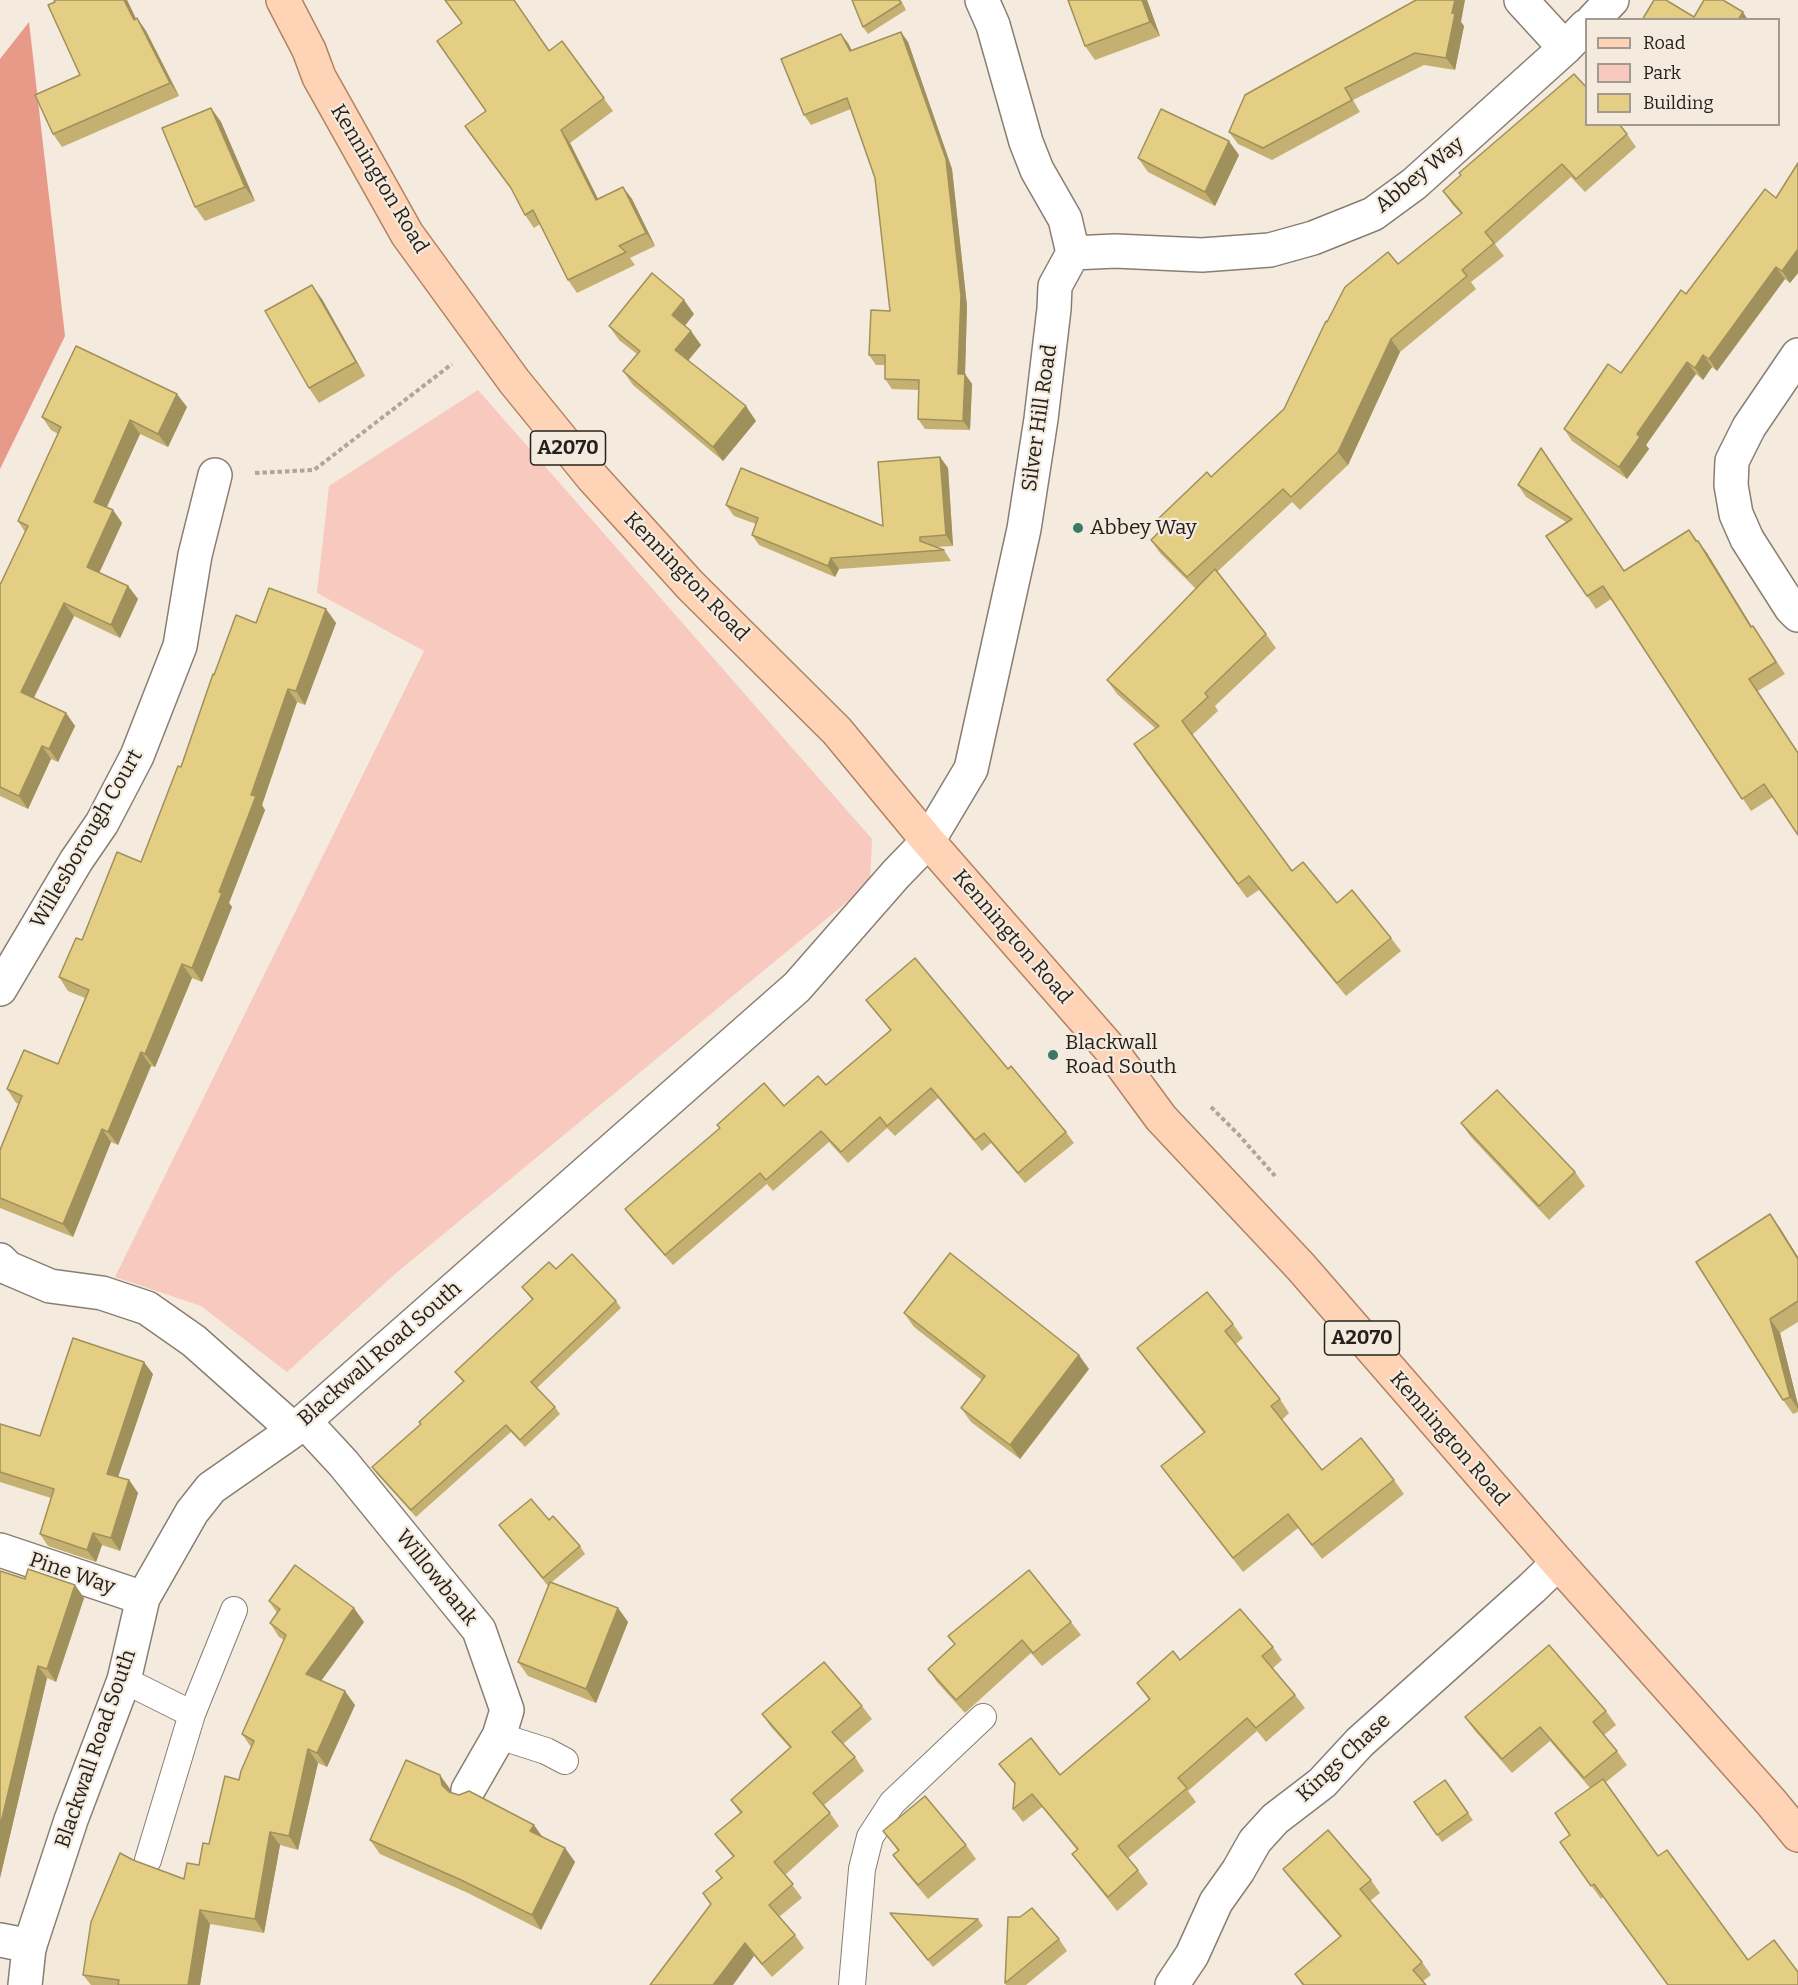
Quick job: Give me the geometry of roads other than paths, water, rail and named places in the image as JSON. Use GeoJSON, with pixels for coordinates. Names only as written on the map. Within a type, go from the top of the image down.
{"type":"FeatureCollection","features":[{"type":"Feature","properties":{"kind":"main road","name":"Kennington Road"},"geometry":{"type":"LineString","coordinates":[[283,0],[320,77],[407,234],[514,381],[592,478],[690,585],[837,730],[928,842],[1111,1050],[1161,1118],[1301,1267],[1557,1563],[1798,1834]]}},
{"type":"Feature","properties":{"kind":"street"},"geometry":{"type":"LineString","coordinates":[[982,0],[993,25],[1026,142],[1037,170],[1065,219],[1073,253]]}},
{"type":"Feature","properties":{"kind":"street"},"geometry":{"type":"LineString","coordinates":[[1521,0],[1576,37]]}},
{"type":"Feature","properties":{"kind":"street"},"geometry":{"type":"LineString","coordinates":[[1595,18],[1612,0]]}},
{"type":"Feature","properties":{"kind":"street","name":"Abbey Way"},"geometry":{"type":"LineString","coordinates":[[1073,253],[1115,251],[1202,255],[1270,250],[1313,238],[1356,221],[1373,213],[1411,187],[1576,37]]}},
{"type":"Feature","properties":{"kind":"street","name":"Silver Hill Road"},"geometry":{"type":"LineString","coordinates":[[928,842],[971,769],[1024,529],[1041,419],[1055,286],[1073,253]]}},
{"type":"Feature","properties":{"kind":"street"},"geometry":{"type":"LineString","coordinates":[[1798,355],[1749,427],[1732,460],[1731,485],[1736,514],[1747,539],[1791,608],[1798,615]]}},
{"type":"Feature","properties":{"kind":"street","name":"Willesborough Court"},"geometry":{"type":"LineString","coordinates":[[0,989],[76,861],[102,823],[137,756],[180,646],[195,555],[215,475]]}},
{"type":"Feature","properties":{"kind":"street","name":"Blackwall Road South"},"geometry":{"type":"LineString","coordinates":[[25,1985],[15,1943],[71,1820],[124,1680],[143,1598],[192,1512],[211,1488],[299,1426],[797,987],[896,874],[928,842]]}},
{"type":"Feature","properties":{"kind":"street"},"geometry":{"type":"LineString","coordinates":[[0,1260],[8,1268],[50,1286],[102,1293],[147,1308],[194,1341],[299,1426]]}},
{"type":"Feature","properties":{"kind":"street","name":"Willowbank"},"geometry":{"type":"LineString","coordinates":[[299,1426],[343,1463],[479,1630],[507,1710],[499,1736],[468,1790]]}},
{"type":"Feature","properties":{"kind":"street","name":"Pine Way"},"geometry":{"type":"LineString","coordinates":[[0,1550],[143,1598]]}},
{"type":"Feature","properties":{"kind":"street","name":"Kings Chase"},"geometry":{"type":"LineString","coordinates":[[1174,1984],[1192,1955],[1216,1902],[1238,1871],[1255,1840],[1275,1819],[1322,1783],[1360,1742],[1557,1563]]}},
{"type":"Feature","properties":{"kind":"lane"},"geometry":{"type":"LineString","coordinates":[[148,1860],[192,1714],[234,1610]]}},
{"type":"Feature","properties":{"kind":"lane"},"geometry":{"type":"LineString","coordinates":[[124,1680],[192,1714]]}},
{"type":"Feature","properties":{"kind":"lane"},"geometry":{"type":"LineString","coordinates":[[852,1985],[862,1869],[870,1837],[892,1803],[983,1718]]}},
{"type":"Feature","properties":{"kind":"lane"},"geometry":{"type":"LineString","coordinates":[[499,1736],[546,1751],[565,1761]]}},
{"type":"Feature","properties":{"kind":"place","name":"Abbey Way"},"geometry":{"type":"Point","coordinates":[1078,528]}},
{"type":"Feature","properties":{"kind":"place","name":"Blackwall Road South"},"geometry":{"type":"Point","coordinates":[1053,1055]}}]}
